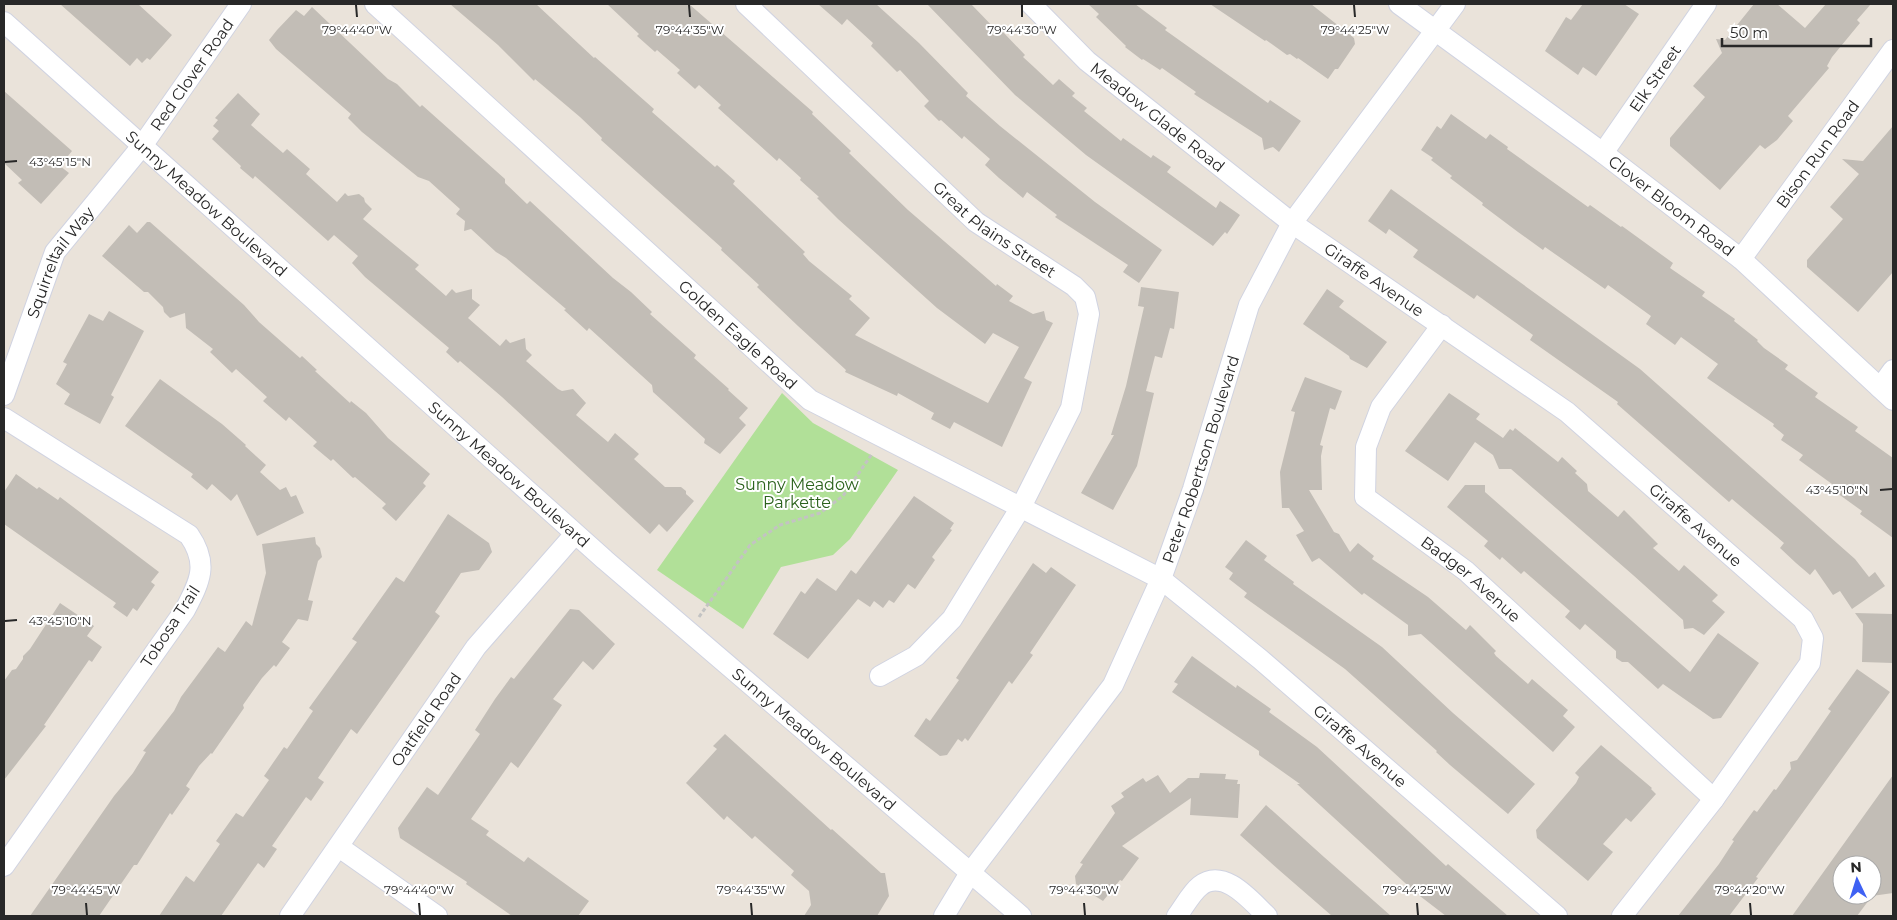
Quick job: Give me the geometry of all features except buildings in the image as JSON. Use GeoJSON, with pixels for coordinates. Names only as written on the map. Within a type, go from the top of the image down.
{"type":"FeatureCollection","features":[{"type":"Feature","properties":{"kind":"street","name":"Red Clover Road"},"geometry":{"type":"LineString","coordinates":[[142,146],[241,4]]}},
{"type":"Feature","properties":{"kind":"street","name":"Golden Eagle Road"},"geometry":{"type":"LineString","coordinates":[[375,4],[810,400],[1161,579]]}},
{"type":"Feature","properties":{"kind":"street","name":"Great Plains Street"},"geometry":{"type":"LineString","coordinates":[[746,4],[976,222],[1074,286],[1085,297],[1089,314],[1071,408],[1021,507],[952,619],[916,656],[880,676]]}},
{"type":"Feature","properties":{"kind":"street","name":"Meadow Glade Road"},"geometry":{"type":"LineString","coordinates":[[1031,4],[1087,61],[1292,223]]}},
{"type":"Feature","properties":{"kind":"street","name":"Clover Bloom Road"},"geometry":{"type":"LineString","coordinates":[[1399,4],[1603,153],[1741,259],[1887,394]]}},
{"type":"Feature","properties":{"kind":"street","name":"Peter Robertson Boulevard"},"geometry":{"type":"LineString","coordinates":[[944,916],[970,873],[1113,685],[1161,579],[1193,489],[1249,305],[1292,223],[1455,4]]}},
{"type":"Feature","properties":{"kind":"street","name":"Elk Street"},"geometry":{"type":"LineString","coordinates":[[1603,153],[1706,4]]}},
{"type":"Feature","properties":{"kind":"street","name":"Sunny Meadow Boulevard"},"geometry":{"type":"LineString","coordinates":[[4,22],[575,534],[1021,916]]}},
{"type":"Feature","properties":{"kind":"street","name":"Bison Run Road"},"geometry":{"type":"LineString","coordinates":[[1741,259],[1893,50]]}},
{"type":"Feature","properties":{"kind":"street","name":"Squirreltail Way"},"geometry":{"type":"LineString","coordinates":[[4,395],[55,252],[142,146]]}},
{"type":"Feature","properties":{"kind":"street","name":"Giraffe Avenue"},"geometry":{"type":"LineString","coordinates":[[1292,223],[1568,412],[1803,619],[1812,638],[1810,663],[1714,799],[1622,916]]}},
{"type":"Feature","properties":{"kind":"street","name":"Badger Avenue"},"geometry":{"type":"LineString","coordinates":[[1442,325],[1381,407],[1366,447],[1365,497],[1466,572],[1714,799]]}},
{"type":"Feature","properties":{"kind":"street"},"geometry":{"type":"LineString","coordinates":[[1887,394],[1893,370]]}},
{"type":"Feature","properties":{"kind":"street","name":"Tobosa Trail"},"geometry":{"type":"LineString","coordinates":[[4,418],[189,534],[199,549],[200,580],[185,610],[4,866]]}},
{"type":"Feature","properties":{"kind":"street","name":"Oatfield Road"},"geometry":{"type":"LineString","coordinates":[[290,916],[476,647],[575,534]]}},
{"type":"Feature","properties":{"kind":"street","name":"Giraffe Avenue"},"geometry":{"type":"LineString","coordinates":[[1161,579],[1260,659],[1557,916]]}},
{"type":"Feature","properties":{"kind":"street"},"geometry":{"type":"LineString","coordinates":[[339,847],[437,916]]}},
{"type":"Feature","properties":{"kind":"street"},"geometry":{"type":"LineString","coordinates":[[1177,916],[1200,886],[1215,879],[1232,884],[1267,916]]}},
{"type":"Feature","properties":{"kind":"path"},"geometry":{"type":"LineString","coordinates":[[688,632],[722,587],[750,544],[780,525],[820,513],[843,496],[883,438]]}},
{"type":"Feature","properties":{"kind":"green space","name":"Sunny Meadow Parkette"},"geometry":{"type":"Polygon","coordinates":[[[782,393],[813,423],[898,470],[850,539],[833,555],[781,567],[743,629],[657,570],[782,393]]]}}]}
